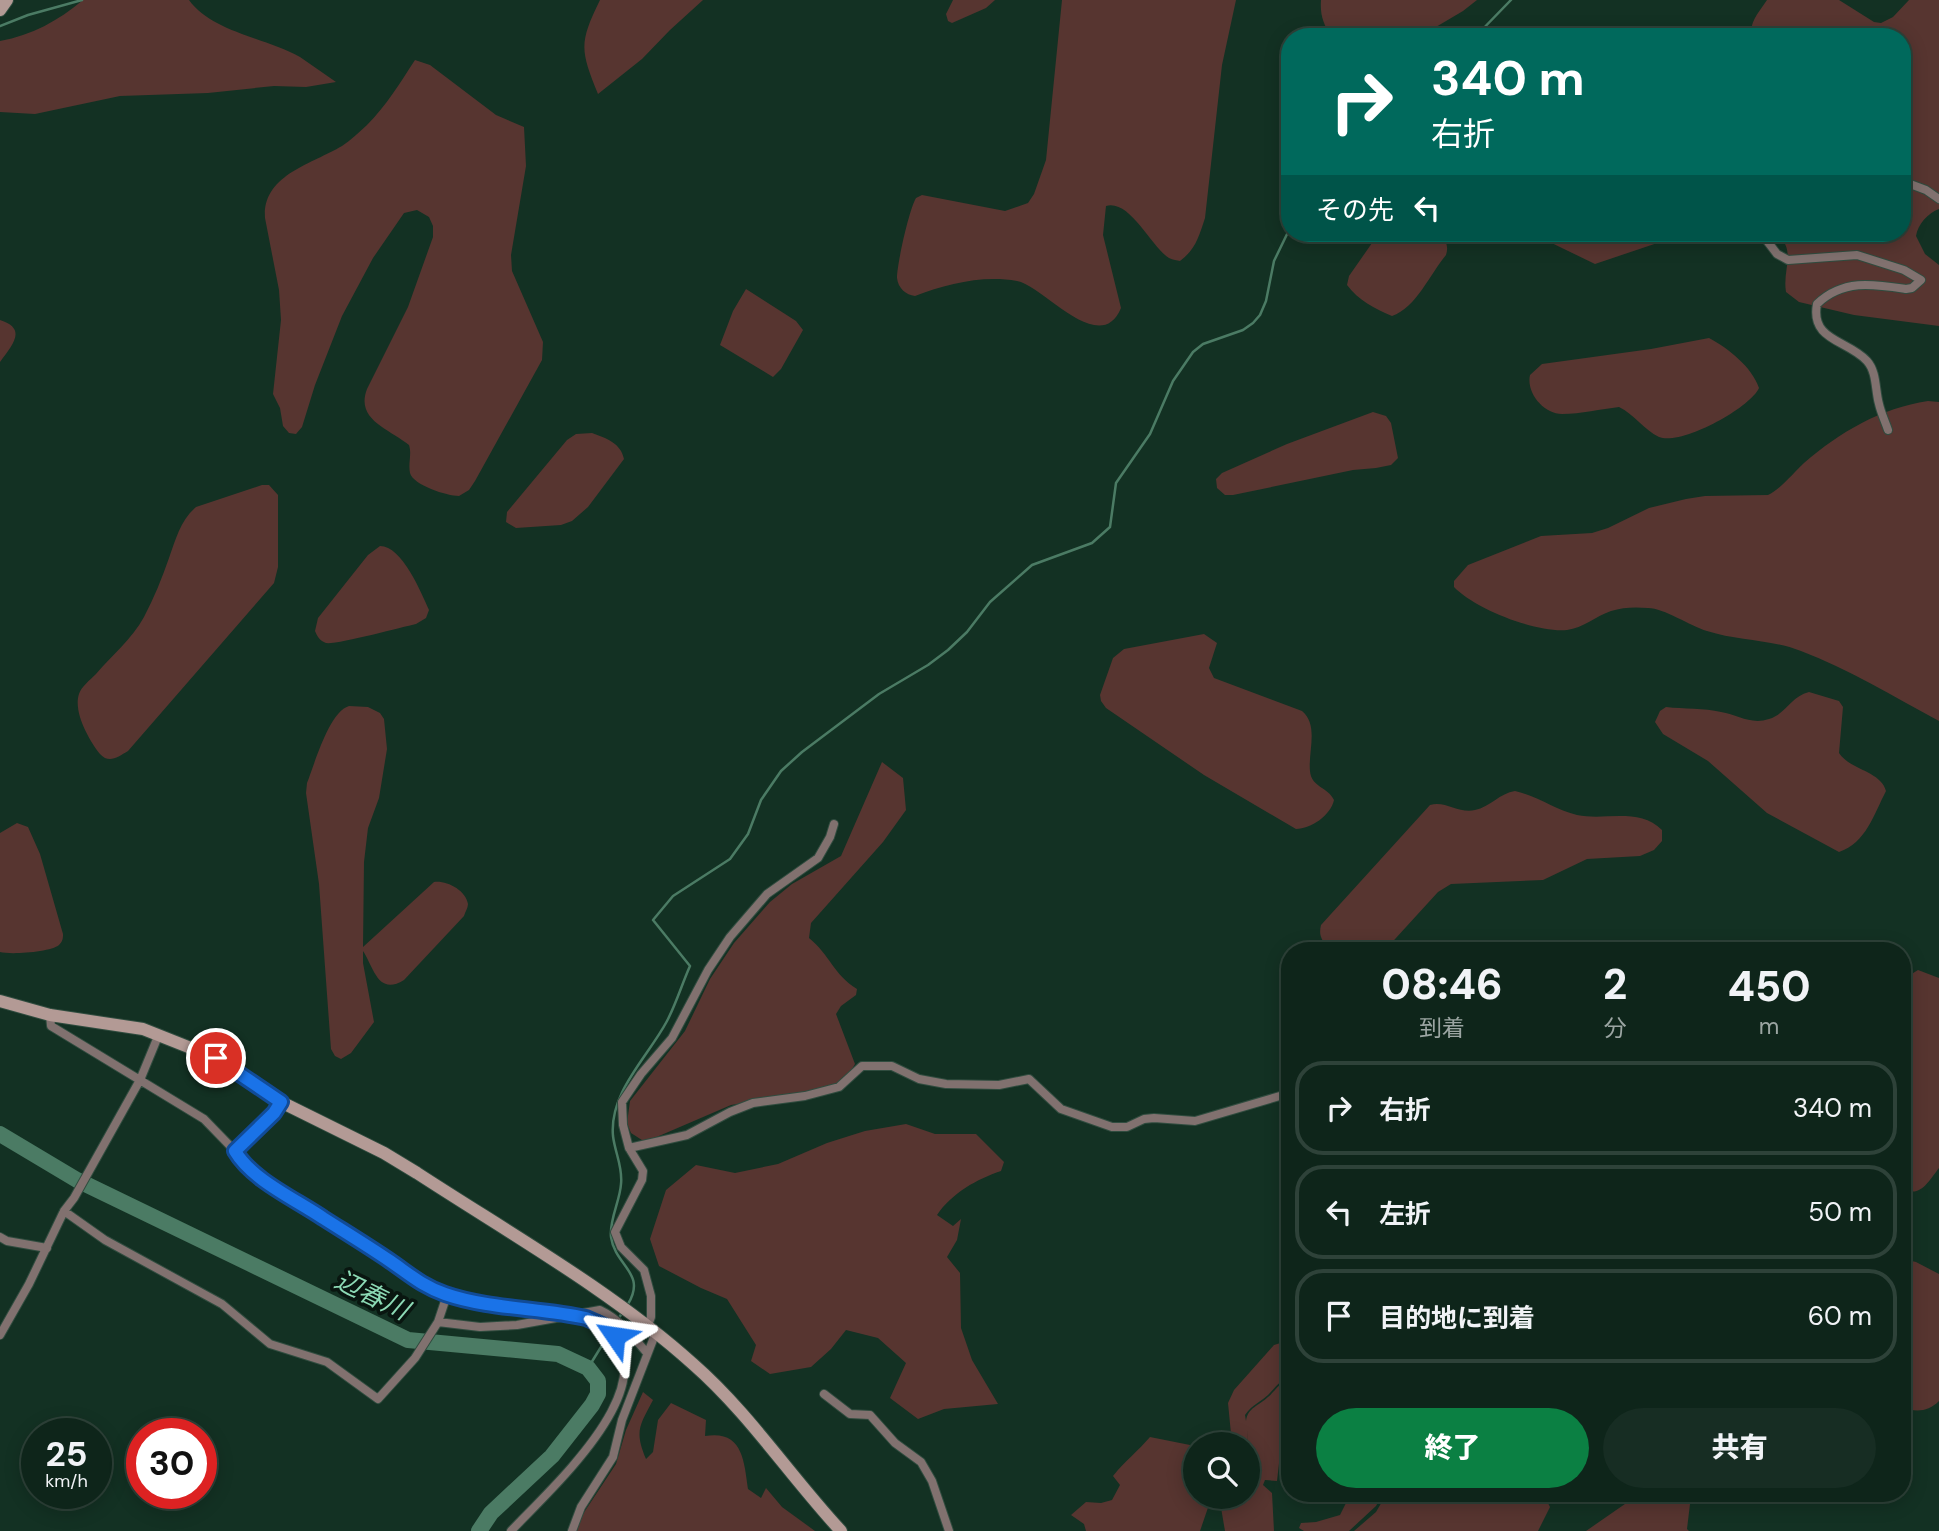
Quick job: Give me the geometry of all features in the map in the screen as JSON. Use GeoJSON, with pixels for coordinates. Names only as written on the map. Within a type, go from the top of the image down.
{"type":"FeatureCollection","features":[{"type":"Feature","properties":{"kind":"street"},"geometry":{"type":"LineString","coordinates":[[0,10],[7,0]]}},
{"type":"Feature","properties":{"kind":"street"},"geometry":{"type":"LineString","coordinates":[[1911,184],[1939,199]]}},
{"type":"Feature","properties":{"kind":"street"},"geometry":{"type":"LineString","coordinates":[[1768,242],[1777,254],[1788,260],[1857,255],[1903,270],[1920,280],[1912,288],[1906,289],[1859,284],[1843,287],[1817,304],[1815,316],[1821,330],[1853,350],[1872,368],[1878,402],[1888,430]]}},
{"type":"Feature","properties":{"kind":"street"},"geometry":{"type":"LineString","coordinates":[[572,1531],[581,1507],[613,1457],[622,1420],[648,1353],[652,1329],[651,1296],[643,1270],[621,1247],[615,1232],[642,1180],[643,1171],[629,1148],[623,1125],[622,1102],[641,1073],[671,1038],[708,970],[730,937],[767,894],[818,858],[834,824]]}},
{"type":"Feature","properties":{"kind":"street"},"geometry":{"type":"LineString","coordinates":[[0,1001],[50,1015],[92,1023],[124,1025],[159,1034],[216,1058],[281,1102],[384,1153],[652,1329],[694,1365],[752,1424],[783,1465],[841,1531]]}},
{"type":"Feature","properties":{"kind":"street"},"geometry":{"type":"LineString","coordinates":[[50,1015],[51,1026],[204,1119],[242,1162],[295,1202],[390,1261],[416,1282],[447,1294],[572,1315],[604,1326],[615,1336],[625,1368],[618,1399],[608,1421],[590,1447],[511,1531]]}},
{"type":"Feature","properties":{"kind":"street"},"geometry":{"type":"LineString","coordinates":[[0,1335],[64,1211],[141,1080],[159,1034]]}},
{"type":"Feature","properties":{"kind":"street"},"geometry":{"type":"LineString","coordinates":[[629,1148],[687,1135],[753,1103],[805,1096],[839,1087],[862,1066],[892,1066],[919,1080],[946,1084],[999,1084],[1029,1079],[1061,1109],[1112,1127],[1127,1127],[1144,1119],[1154,1118],[1195,1121],[1281,1096]]}},
{"type":"Feature","properties":{"kind":"street"},"geometry":{"type":"LineString","coordinates":[[235,1151],[274,1113],[281,1102]]}},
{"type":"Feature","properties":{"kind":"street"},"geometry":{"type":"LineString","coordinates":[[64,1211],[105,1240],[222,1304],[270,1344],[327,1362],[378,1399],[415,1358],[436,1324],[447,1294]]}},
{"type":"Feature","properties":{"kind":"street"},"geometry":{"type":"LineString","coordinates":[[0,1237],[47,1248]]}},
{"type":"Feature","properties":{"kind":"street"},"geometry":{"type":"LineString","coordinates":[[436,1324],[480,1327],[517,1325],[600,1310],[612,1315],[648,1353]]}},
{"type":"Feature","properties":{"kind":"street"},"geometry":{"type":"LineString","coordinates":[[824,1394],[850,1414],[870,1415],[895,1443],[921,1462],[932,1481],[949,1531]]}},
{"type":"Feature","properties":{"kind":"shaded area"},"geometry":{"type":"Polygon","coordinates":[[[83,0],[189,0],[211,20],[286,50],[336,82],[306,87],[274,86],[208,93],[120,96],[35,114],[0,112],[0,41],[44,26],[83,0]]]}},
{"type":"Feature","properties":{"kind":"shaded area"},"geometry":{"type":"Polygon","coordinates":[[[600,0],[703,0],[642,59],[598,94],[584,47],[588,27],[600,0]]]}},
{"type":"Feature","properties":{"kind":"shaded area"},"geometry":{"type":"Polygon","coordinates":[[[953,0],[995,0],[986,8],[952,23],[948,21],[946,14],[953,0]]]}},
{"type":"Feature","properties":{"kind":"shaded area"},"geometry":{"type":"Polygon","coordinates":[[[1062,0],[1236,0],[1222,65],[1205,218],[1196,242],[1180,261],[1170,259],[1132,216],[1115,206],[1106,206],[1103,235],[1121,308],[1112,321],[1100,326],[1086,323],[1071,315],[1017,281],[978,280],[952,284],[915,296],[909,294],[899,285],[897,278],[901,250],[916,198],[922,195],[1005,211],[1028,203],[1034,194],[1046,160],[1062,0]]]}},
{"type":"Feature","properties":{"kind":"shaded area"},"geometry":{"type":"Polygon","coordinates":[[[1321,0],[1477,0],[1434,28],[1326,28],[1321,0]]]}},
{"type":"Feature","properties":{"kind":"shaded area"},"geometry":{"type":"Polygon","coordinates":[[[1767,0],[1839,0],[1874,22],[1881,23],[1893,17],[1909,0],[1939,0],[1939,209],[1924,220],[1916,236],[1925,254],[1939,265],[1939,326],[1854,315],[1799,302],[1786,292],[1785,284],[1788,253],[1784,242],[1911,242],[1911,28],[1752,28],[1767,0]]]}},
{"type":"Feature","properties":{"kind":"shaded area"},"geometry":{"type":"Polygon","coordinates":[[[415,60],[430,65],[496,115],[524,127],[526,166],[511,255],[512,271],[543,342],[542,360],[475,481],[469,490],[459,496],[431,489],[417,482],[410,473],[409,445],[376,423],[366,409],[367,389],[408,307],[433,237],[433,226],[429,217],[417,210],[404,213],[373,258],[342,316],[302,427],[296,434],[289,433],[283,426],[280,408],[273,394],[281,320],[279,290],[265,218],[266,203],[280,181],[304,165],[342,146],[367,125],[387,102],[415,60]]]}},
{"type":"Feature","properties":{"kind":"shaded area"},"geometry":{"type":"Polygon","coordinates":[[[1373,242],[1445,242],[1447,245],[1446,255],[1415,298],[1401,312],[1392,316],[1367,304],[1356,295],[1347,285],[1349,276],[1373,242]]]}},
{"type":"Feature","properties":{"kind":"shaded area"},"geometry":{"type":"Polygon","coordinates":[[[1550,242],[1660,242],[1595,264],[1550,242]]]}},
{"type":"Feature","properties":{"kind":"shaded area"},"geometry":{"type":"Polygon","coordinates":[[[746,289],[796,321],[803,330],[781,369],[773,377],[720,345],[733,311],[746,289]]]}},
{"type":"Feature","properties":{"kind":"shaded area"},"geometry":{"type":"Polygon","coordinates":[[[0,320],[14,328],[15,338],[0,362],[0,320]]]}},
{"type":"Feature","properties":{"kind":"shaded area"},"geometry":{"type":"Polygon","coordinates":[[[1709,338],[1738,359],[1751,373],[1759,388],[1729,415],[1683,436],[1659,437],[1619,407],[1555,413],[1538,401],[1529,382],[1530,375],[1542,364],[1709,338]]]}},
{"type":"Feature","properties":{"kind":"shaded area"},"geometry":{"type":"Polygon","coordinates":[[[1928,401],[1939,402],[1939,721],[1819,658],[1778,644],[1707,631],[1654,609],[1620,609],[1605,613],[1573,629],[1554,630],[1507,618],[1476,603],[1454,587],[1454,581],[1468,565],[1541,536],[1592,533],[1649,508],[1686,499],[1768,495],[1818,452],[1862,423],[1894,409],[1928,401]]]}},
{"type":"Feature","properties":{"kind":"shaded area"},"geometry":{"type":"Polygon","coordinates":[[[1373,412],[1386,416],[1391,423],[1398,458],[1391,465],[1353,470],[1233,495],[1225,495],[1217,488],[1216,479],[1222,473],[1287,444],[1373,412]]]}},
{"type":"Feature","properties":{"kind":"shaded area"},"geometry":{"type":"Polygon","coordinates":[[[592,433],[616,445],[624,459],[588,507],[572,521],[561,525],[516,528],[506,522],[507,512],[567,440],[576,434],[592,433]]]}},
{"type":"Feature","properties":{"kind":"shaded area"},"geometry":{"type":"Polygon","coordinates":[[[269,485],[278,495],[278,567],[274,583],[128,751],[114,758],[103,757],[83,726],[78,709],[80,691],[139,625],[158,588],[179,531],[191,512],[196,507],[269,485]]]}},
{"type":"Feature","properties":{"kind":"shaded area"},"geometry":{"type":"Polygon","coordinates":[[[380,546],[396,553],[410,571],[429,610],[426,618],[416,624],[370,635],[332,643],[324,642],[315,631],[318,618],[368,555],[380,546]]]}},
{"type":"Feature","properties":{"kind":"shaded area"},"geometry":{"type":"Polygon","coordinates":[[[1204,634],[1217,643],[1209,668],[1214,678],[1302,711],[1307,717],[1312,739],[1311,776],[1334,800],[1325,816],[1314,824],[1296,829],[1204,775],[1106,708],[1101,701],[1100,695],[1113,658],[1124,649],[1204,634]]]}},
{"type":"Feature","properties":{"kind":"shaded area"},"geometry":{"type":"Polygon","coordinates":[[[1809,692],[1839,701],[1843,707],[1839,753],[1850,763],[1878,779],[1886,791],[1863,835],[1839,852],[1767,813],[1708,761],[1663,734],[1655,722],[1660,711],[1666,707],[1714,711],[1762,721],[1775,717],[1797,698],[1809,692]]]}},
{"type":"Feature","properties":{"kind":"shaded area"},"geometry":{"type":"Polygon","coordinates":[[[349,706],[368,707],[380,713],[384,719],[387,749],[379,798],[368,828],[364,862],[363,947],[434,882],[455,887],[464,894],[468,904],[464,916],[404,980],[388,985],[383,982],[363,951],[374,1022],[351,1053],[341,1059],[335,1056],[331,1049],[319,884],[306,793],[307,783],[329,728],[342,710],[349,706]]]}},
{"type":"Feature","properties":{"kind":"shaded area"},"geometry":{"type":"Polygon","coordinates":[[[882,762],[903,778],[906,810],[883,842],[811,923],[809,938],[843,978],[857,989],[856,995],[841,1006],[836,1014],[855,1064],[850,1073],[833,1088],[731,1105],[645,1142],[631,1133],[627,1123],[630,1101],[685,1031],[710,979],[734,943],[770,902],[792,884],[841,856],[882,762]]]}},
{"type":"Feature","properties":{"kind":"shaded area"},"geometry":{"type":"Polygon","coordinates":[[[1515,791],[1577,815],[1643,819],[1662,830],[1662,841],[1654,850],[1640,856],[1587,859],[1543,880],[1451,884],[1438,892],[1392,942],[1325,942],[1321,936],[1321,925],[1430,805],[1441,804],[1469,811],[1485,806],[1515,791]]]}},
{"type":"Feature","properties":{"kind":"shaded area"},"geometry":{"type":"Polygon","coordinates":[[[17,823],[28,827],[40,854],[63,937],[59,945],[48,949],[5,953],[0,952],[0,833],[17,823]]]}},
{"type":"Feature","properties":{"kind":"shaded area"},"geometry":{"type":"Polygon","coordinates":[[[1918,970],[1939,978],[1939,1168],[1923,1187],[1914,1191],[1911,1191],[1911,974],[1918,970]]]}},
{"type":"Feature","properties":{"kind":"shaded area"},"geometry":{"type":"Polygon","coordinates":[[[906,1124],[935,1134],[976,1134],[1004,1162],[1001,1171],[966,1188],[950,1200],[937,1215],[953,1226],[961,1219],[957,1240],[947,1257],[960,1273],[961,1328],[972,1360],[998,1404],[944,1409],[918,1419],[890,1398],[906,1363],[878,1338],[846,1330],[831,1349],[811,1367],[770,1374],[751,1361],[756,1345],[727,1299],[659,1266],[650,1239],[666,1190],[696,1165],[735,1173],[778,1164],[827,1143],[865,1131],[906,1124]]]}},
{"type":"Feature","properties":{"kind":"shaded area"},"geometry":{"type":"Polygon","coordinates":[[[1911,1261],[1939,1274],[1939,1401],[1931,1407],[1913,1410],[1911,1261]]]}},
{"type":"Feature","properties":{"kind":"shaded area"},"geometry":{"type":"Polygon","coordinates":[[[1281,1343],[1281,1382],[1245,1415],[1246,1421],[1251,1410],[1281,1384],[1281,1446],[1277,1481],[1265,1480],[1263,1485],[1272,1493],[1274,1531],[1225,1531],[1221,1509],[1260,1509],[1260,1432],[1247,1432],[1247,1429],[1247,1432],[1231,1432],[1228,1403],[1234,1390],[1274,1345],[1281,1343]]]}},
{"type":"Feature","properties":{"kind":"shaded area"},"geometry":{"type":"Polygon","coordinates":[[[643,1392],[653,1400],[640,1428],[640,1441],[646,1459],[653,1452],[658,1420],[671,1403],[706,1420],[705,1436],[717,1435],[734,1442],[745,1467],[748,1489],[761,1498],[766,1488],[782,1507],[815,1531],[577,1531],[579,1520],[616,1464],[626,1430],[643,1392]]]}},
{"type":"Feature","properties":{"kind":"shaded area"},"geometry":{"type":"Polygon","coordinates":[[[1150,1437],[1183,1444],[1183,1509],[1208,1509],[1200,1531],[1086,1531],[1084,1524],[1071,1515],[1086,1502],[1101,1503],[1112,1500],[1120,1485],[1113,1476],[1150,1437]]]}},
{"type":"Feature","properties":{"kind":"shaded area"},"geometry":{"type":"Polygon","coordinates":[[[1346,1502],[1378,1502],[1349,1531],[1304,1531],[1299,1528],[1301,1523],[1340,1515],[1346,1502]]]}},
{"type":"Feature","properties":{"kind":"shaded area"},"geometry":{"type":"Polygon","coordinates":[[[1382,1502],[1548,1502],[1550,1507],[1538,1531],[1354,1531],[1376,1512],[1382,1502]]]}},
{"type":"Feature","properties":{"kind":"shaded area"},"geometry":{"type":"Polygon","coordinates":[[[1628,1502],[1690,1504],[1689,1531],[1586,1531],[1628,1502]]]}},
{"type":"Feature","properties":{"kind":"waterway"},"geometry":{"type":"LineString","coordinates":[[0,26],[82,0]]}},
{"type":"Feature","properties":{"kind":"waterway"},"geometry":{"type":"LineString","coordinates":[[1484,28],[1511,0]]}},
{"type":"Feature","properties":{"kind":"waterway"},"geometry":{"type":"LineString","coordinates":[[628,1304],[633,1293],[632,1277],[618,1255],[611,1237],[621,1178],[613,1136],[613,1120],[623,1090],[667,1021],[690,966],[653,920],[673,896],[730,859],[748,834],[761,800],[781,771],[802,752],[879,694],[948,650],[967,632],[990,602],[1032,565],[1092,543],[1110,527],[1116,483],[1150,434],[1173,381],[1193,352],[1203,344],[1243,330],[1260,315],[1266,301],[1274,261],[1283,242]]}},
{"type":"Feature","properties":{"kind":"waterway","name":"辺春川"},"geometry":{"type":"LineString","coordinates":[[0,1134],[77,1180],[408,1340],[558,1354],[588,1368],[598,1381],[598,1394],[592,1405],[552,1456],[491,1513],[479,1531]]}},
{"type":"Feature","properties":{"kind":"waterway"},"geometry":{"type":"LineString","coordinates":[[588,1368],[622,1313]]}},
{"type":"Feature","properties":{"kind":"route"},"geometry":{"type":"LineString","coordinates":[[216,1058],[281,1102],[274,1113],[235,1151],[242,1162],[295,1202],[390,1261],[416,1282],[447,1294],[586,1318],[604,1326],[615,1336]]}}]}
